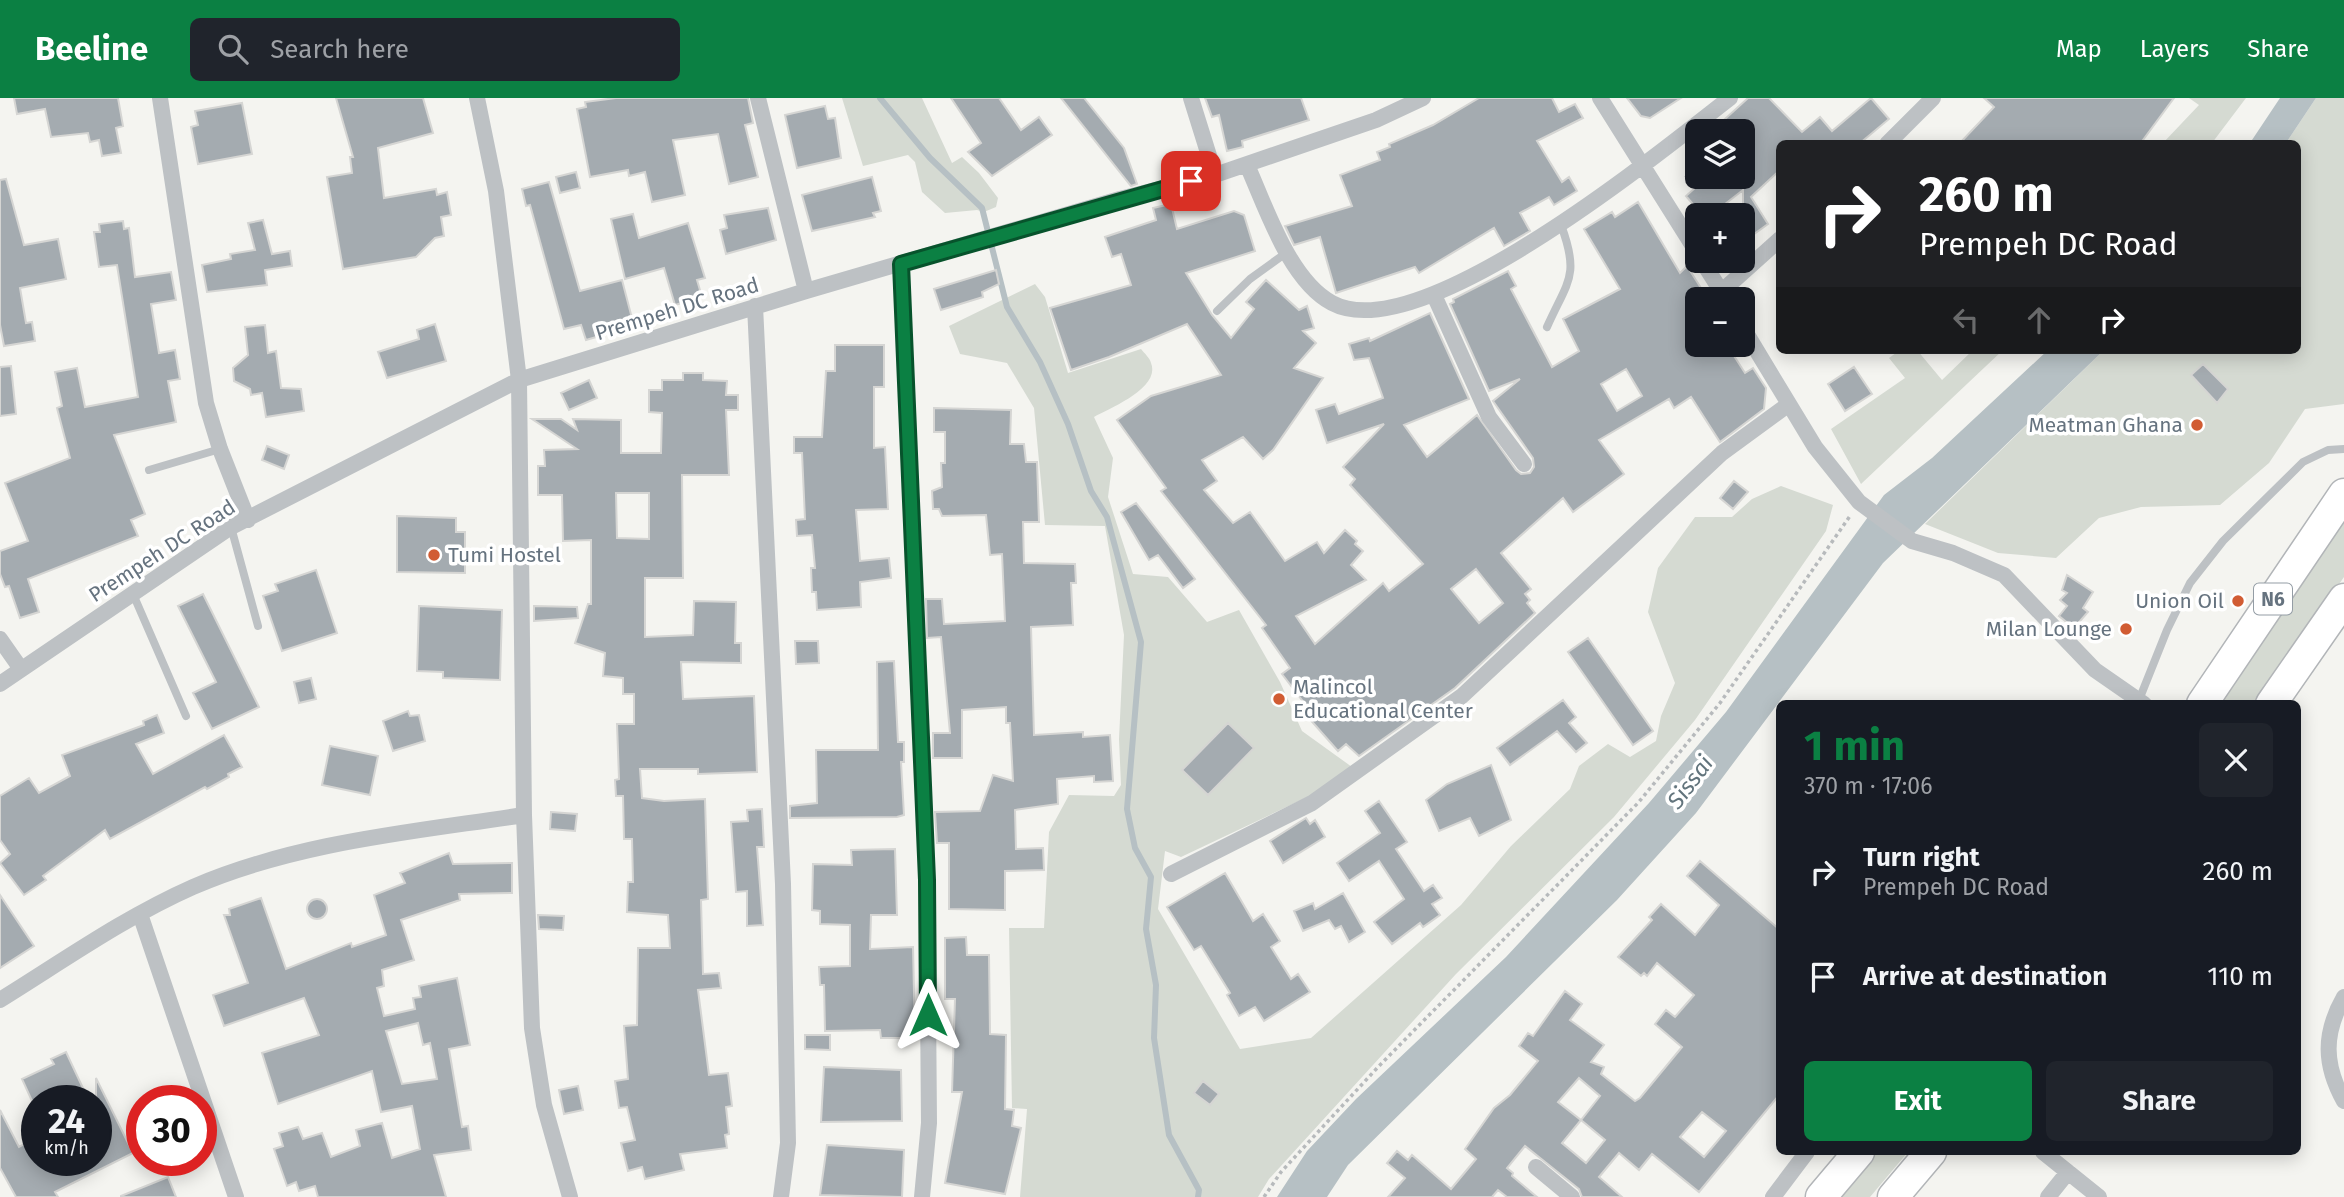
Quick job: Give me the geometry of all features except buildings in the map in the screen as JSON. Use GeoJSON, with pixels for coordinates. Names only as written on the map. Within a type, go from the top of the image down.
{"type":"FeatureCollection","features":[{"type":"Feature","properties":{"kind":"highway","name":"N6"},"geometry":{"type":"LineString","coordinates":[[2205,700],[2344,494]]}},
{"type":"Feature","properties":{"kind":"highway"},"geometry":{"type":"LineString","coordinates":[[2274,700],[2344,598]]}},
{"type":"Feature","properties":{"kind":"highway"},"geometry":{"type":"LineString","coordinates":[[1821,1197],[1856,1155]]}},
{"type":"Feature","properties":{"kind":"highway"},"geometry":{"type":"LineString","coordinates":[[1893,1197],[1928,1155]]}},
{"type":"Feature","properties":{"kind":"street"},"geometry":{"type":"LineString","coordinates":[[160,98],[206,403],[220,449],[248,520]]}},
{"type":"Feature","properties":{"kind":"street"},"geometry":{"type":"LineString","coordinates":[[477,98],[496,191],[519,380],[524,815],[532,1028],[544,1105],[570,1197]]}},
{"type":"Feature","properties":{"kind":"street"},"geometry":{"type":"LineString","coordinates":[[758,98],[768,129],[806,291]]}},
{"type":"Feature","properties":{"kind":"street"},"geometry":{"type":"LineString","coordinates":[[1191,98],[1215,175]]}},
{"type":"Feature","properties":{"kind":"street","name":"Prempeh DC Road"},"geometry":{"type":"LineString","coordinates":[[0,684],[231,527],[519,380],[755,306],[1215,175],[1376,120],[1423,98]]}},
{"type":"Feature","properties":{"kind":"street"},"geometry":{"type":"LineString","coordinates":[[1600,98],[1685,233]]}},
{"type":"Feature","properties":{"kind":"street"},"geometry":{"type":"LineString","coordinates":[[1247,165],[1286,253],[1323,298],[1345,308],[1382,308],[1434,295],[1561,225],[1730,98]]}},
{"type":"Feature","properties":{"kind":"street"},"geometry":{"type":"LineString","coordinates":[[1890,140],[1933,98]]}},
{"type":"Feature","properties":{"kind":"street"},"geometry":{"type":"LineString","coordinates":[[1733,287],[1776,243]]}},
{"type":"Feature","properties":{"kind":"street"},"geometry":{"type":"LineString","coordinates":[[901,264],[927,880],[929,1123],[922,1197]]}},
{"type":"Feature","properties":{"kind":"street"},"geometry":{"type":"LineString","coordinates":[[1434,295],[1489,417],[1524,464]]}},
{"type":"Feature","properties":{"kind":"street"},"geometry":{"type":"LineString","coordinates":[[755,306],[783,884],[788,1143],[781,1197]]}},
{"type":"Feature","properties":{"kind":"street"},"geometry":{"type":"LineString","coordinates":[[1755,348],[1827,464],[1863,505],[1912,541],[1953,553],[2004,575],[2095,670],[2138,700]]}},
{"type":"Feature","properties":{"kind":"street"},"geometry":{"type":"LineString","coordinates":[[1171,874],[1312,803],[1462,696],[1721,453],[1789,404]]}},
{"type":"Feature","properties":{"kind":"street"},"geometry":{"type":"LineString","coordinates":[[0,639],[21,669]]}},
{"type":"Feature","properties":{"kind":"street"},"geometry":{"type":"LineString","coordinates":[[0,1000],[139,914],[194,887],[301,850],[524,815]]}},
{"type":"Feature","properties":{"kind":"street"},"geometry":{"type":"LineString","coordinates":[[139,914],[236,1197]]}},
{"type":"Feature","properties":{"kind":"street"},"geometry":{"type":"LineString","coordinates":[[2344,997],[2329,1031],[2326,1053],[2332,1078],[2344,1101]]}},
{"type":"Feature","properties":{"kind":"street"},"geometry":{"type":"LineString","coordinates":[[1773,1197],[1805,1155]]}},
{"type":"Feature","properties":{"kind":"street"},"geometry":{"type":"LineString","coordinates":[[2047,1155],[2099,1197]]}},
{"type":"Feature","properties":{"kind":"street"},"geometry":{"type":"LineString","coordinates":[[1536,1167],[1572,1197]]}},
{"type":"Feature","properties":{"kind":"street"},"geometry":{"type":"LineString","coordinates":[[2048,1197],[2068,1172]]}},
{"type":"Feature","properties":{"kind":"lane"},"geometry":{"type":"LineString","coordinates":[[1547,327],[1571,274],[1573,262],[1561,225]]}},
{"type":"Feature","properties":{"kind":"lane"},"geometry":{"type":"LineString","coordinates":[[1217,311],[1250,279],[1286,253]]}},
{"type":"Feature","properties":{"kind":"lane"},"geometry":{"type":"LineString","coordinates":[[149,470],[220,449]]}},
{"type":"Feature","properties":{"kind":"lane"},"geometry":{"type":"LineString","coordinates":[[2142,700],[2166,630],[2190,583],[2222,541],[2303,462],[2328,450],[2344,449]]}},
{"type":"Feature","properties":{"kind":"lane"},"geometry":{"type":"LineString","coordinates":[[231,527],[258,626]]}},
{"type":"Feature","properties":{"kind":"lane"},"geometry":{"type":"LineString","coordinates":[[132,594],[186,716]]}},
{"type":"Feature","properties":{"kind":"path"},"geometry":{"type":"LineString","coordinates":[[1264,1197],[1281,1172],[1378,1066],[1638,803],[1720,703],[1863,505]]}},
{"type":"Feature","properties":{"kind":"shaded area"},"geometry":{"type":"Polygon","coordinates":[[[842,98],[922,98],[952,163],[962,157],[979,173],[998,198],[996,207],[984,212],[977,210],[945,213],[922,192],[915,162],[908,155],[863,166],[842,98]]]}},
{"type":"Feature","properties":{"kind":"shaded area"},"geometry":{"type":"Polygon","coordinates":[[[2189,98],[2246,98],[2214,140],[2166,140],[2199,105],[2189,98]]]}},
{"type":"Feature","properties":{"kind":"shaded area"},"geometry":{"type":"Polygon","coordinates":[[[2316,98],[2344,98],[2344,404],[2305,409],[2269,463],[2220,505],[2141,507],[2099,518],[2056,558],[1998,553],[1925,524],[2100,354],[2301,354],[2301,140],[2288,140],[2316,98]]]}},
{"type":"Feature","properties":{"kind":"shaded area"},"geometry":{"type":"Polygon","coordinates":[[[1035,284],[1045,297],[1068,373],[1141,349],[1150,361],[1152,372],[1142,389],[1094,417],[1113,458],[1108,497],[1133,574],[1168,577],[1207,622],[1239,610],[1280,682],[1302,731],[1352,767],[1314,794],[1181,857],[1165,851],[1158,909],[1240,1049],[1311,1038],[1461,905],[1511,846],[1570,789],[1579,766],[1608,744],[1630,757],[1656,741],[1661,716],[1675,683],[1648,612],[1658,568],[1695,517],[1732,517],[1752,499],[1781,486],[1833,505],[1826,531],[1695,720],[1614,817],[1456,974],[1269,1179],[1258,1197],[1020,1197],[1027,1109],[1012,1108],[1009,928],[1044,928],[1049,832],[1069,795],[1114,796],[1121,785],[1119,739],[1124,635],[1105,526],[1045,525],[1034,408],[1007,363],[960,354],[949,326],[1035,284]]]}},
{"type":"Feature","properties":{"kind":"shaded area"},"geometry":{"type":"Polygon","coordinates":[[[1894,354],[1920,354],[1942,380],[1969,354],[1999,354],[1861,484],[1831,429],[1905,378],[1889,358],[1894,354]]]}},
{"type":"Feature","properties":{"kind":"shaded area"},"geometry":{"type":"Polygon","coordinates":[[[2344,507],[2344,577],[2259,700],[2214,700],[2344,507]]]}},
{"type":"Feature","properties":{"kind":"shaded area"},"geometry":{"type":"Polygon","coordinates":[[[1869,1155],[1905,1155],[1870,1197],[1834,1197],[1869,1155]]]}},
{"type":"Feature","properties":{"kind":"water"},"geometry":{"type":"Polygon","coordinates":[[[2280,98],[2316,98],[2288,140],[2252,140],[2280,98]]]}},
{"type":"Feature","properties":{"kind":"water","name":"Sissai"},"geometry":{"type":"Polygon","coordinates":[[[2044,354],[2100,354],[1883,563],[1781,700],[1776,700],[1776,706],[1696,813],[1617,900],[1348,1165],[1327,1197],[1277,1197],[1307,1151],[1356,1099],[1506,957],[1649,803],[1726,712],[1884,495],[1932,458],[2044,354]]]}},
{"type":"Feature","properties":{"kind":"waterway"},"geometry":{"type":"LineString","coordinates":[[880,98],[930,158],[982,208],[1007,307],[1040,362],[1068,424],[1091,491],[1107,517],[1141,642],[1127,809],[1135,848],[1151,877],[1146,929],[1156,985],[1154,1038],[1169,1135],[1199,1190],[1198,1197]]}},
{"type":"Feature","properties":{"kind":"place","name":"Meatman Ghana"},"geometry":{"type":"Point","coordinates":[2197,425]}},
{"type":"Feature","properties":{"kind":"place","name":"Tumi Hostel"},"geometry":{"type":"Point","coordinates":[434,555]}},
{"type":"Feature","properties":{"kind":"place","name":"Union Oil"},"geometry":{"type":"Point","coordinates":[2238,601]}},
{"type":"Feature","properties":{"kind":"place","name":"Milan Lounge"},"geometry":{"type":"Point","coordinates":[2126,629]}},
{"type":"Feature","properties":{"kind":"place","name":"Malincol Educational Center"},"geometry":{"type":"Point","coordinates":[1279,699]}},
{"type":"Feature","properties":{"kind":"route"},"geometry":{"type":"LineString","coordinates":[[928,1015],[927,880],[901,264],[1120,199],[1191,181]]}}]}
